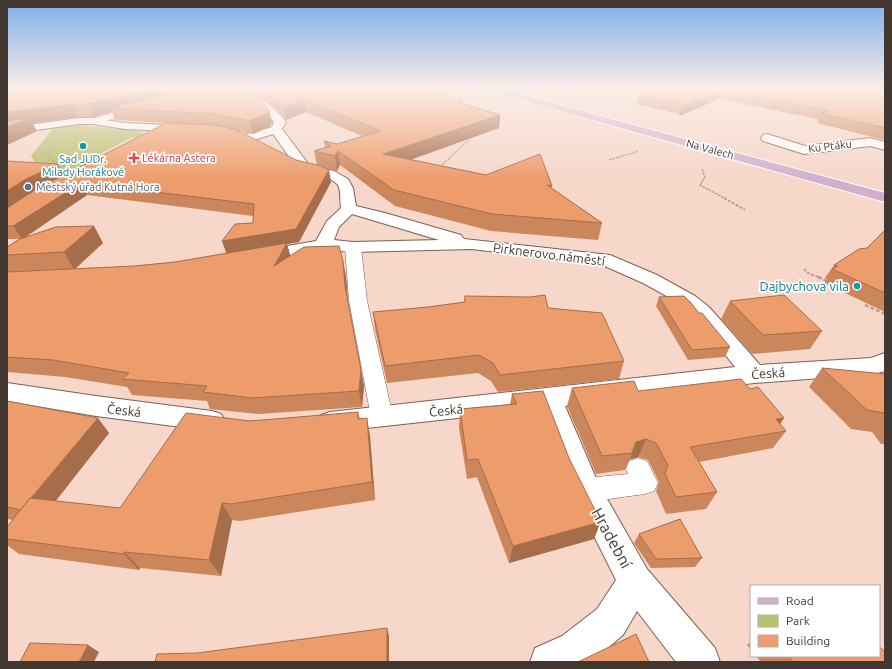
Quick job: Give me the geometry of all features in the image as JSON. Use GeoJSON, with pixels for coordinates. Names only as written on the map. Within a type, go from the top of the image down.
{"type":"FeatureCollection","features":[{"type":"Feature","properties":{"kind":"main road","name":"Na Valech"},"geometry":{"type":"LineString","coordinates":[[601,119],[885,198]]}},
{"type":"Feature","properties":{"kind":"street"},"geometry":{"type":"LineString","coordinates":[[93,121],[100,119]]}},
{"type":"Feature","properties":{"kind":"street"},"geometry":{"type":"LineString","coordinates":[[262,146],[243,137],[276,129],[280,122],[278,119]]}},
{"type":"Feature","properties":{"kind":"street"},"geometry":{"type":"LineString","coordinates":[[7,131],[79,121],[93,121],[124,126],[199,130]]}},
{"type":"Feature","properties":{"kind":"street"},"geometry":{"type":"LineString","coordinates":[[147,139],[168,128]]}},
{"type":"Feature","properties":{"kind":"street"},"geometry":{"type":"LineString","coordinates":[[276,129],[304,168]]}},
{"type":"Feature","properties":{"kind":"street","name":"Ku Ptáku"},"geometry":{"type":"LineString","coordinates":[[767,138],[804,150],[870,142],[885,136]]}},
{"type":"Feature","properties":{"kind":"street","name":"Ku Ptáku"},"geometry":{"type":"LineString","coordinates":[[870,142],[885,146]]}},
{"type":"Feature","properties":{"kind":"street"},"geometry":{"type":"LineString","coordinates":[[276,153],[304,168],[329,174],[344,182],[349,209],[336,219],[326,233],[324,245]]}},
{"type":"Feature","properties":{"kind":"street","name":"Pirknerovo náměstí"},"geometry":{"type":"LineString","coordinates":[[349,209],[379,216],[471,244]]}},
{"type":"Feature","properties":{"kind":"street","name":"Pirknerovo náměstí"},"geometry":{"type":"LineString","coordinates":[[242,259],[324,245],[353,247],[471,244],[604,259],[650,279],[688,300],[702,312],[754,374]]}},
{"type":"Feature","properties":{"kind":"street"},"geometry":{"type":"LineString","coordinates":[[353,247],[358,301],[382,417]]}},
{"type":"Feature","properties":{"kind":"street","name":"Česká"},"geometry":{"type":"LineString","coordinates":[[307,424],[382,417],[754,374],[874,366],[885,361]]}},
{"type":"Feature","properties":{"kind":"street","name":"Česká"},"geometry":{"type":"LineString","coordinates":[[7,392],[96,406],[235,424]]}},
{"type":"Feature","properties":{"kind":"street","name":"Hradební"},"geometry":{"type":"LineString","coordinates":[[549,398],[586,490],[635,580],[701,662]]}},
{"type":"Feature","properties":{"kind":"street"},"geometry":{"type":"LineString","coordinates":[[586,490],[645,483],[638,469]]}},
{"type":"Feature","properties":{"kind":"street"},"geometry":{"type":"LineString","coordinates":[[548,662],[576,650],[610,622],[635,580]]}},
{"type":"Feature","properties":{"kind":"path"},"geometry":{"type":"LineString","coordinates":[[58,124],[58,128],[62,134],[48,151],[47,155],[53,161],[76,170]]}},
{"type":"Feature","properties":{"kind":"path"},"geometry":{"type":"LineString","coordinates":[[440,167],[472,137]]}},
{"type":"Feature","properties":{"kind":"path"},"geometry":{"type":"LineString","coordinates":[[609,160],[643,151]]}},
{"type":"Feature","properties":{"kind":"path"},"geometry":{"type":"LineString","coordinates":[[698,165],[704,170],[705,178],[700,185],[746,210]]}},
{"type":"Feature","properties":{"kind":"path"},"geometry":{"type":"LineString","coordinates":[[804,269],[808,273],[827,281]]}},
{"type":"Feature","properties":{"kind":"path"},"geometry":{"type":"LineString","coordinates":[[868,304],[865,305],[885,314]]}},
{"type":"Feature","properties":{"kind":"green space","name":"Sad JUDr. Milady Horákové"},"geometry":{"type":"Polygon","coordinates":[[[80,125],[138,131],[144,133],[84,162],[89,163],[64,176],[39,170],[31,156],[54,127],[80,125]]]}},
{"type":"Feature","properties":{"kind":"building"},"geometry":{"type":"Polygon","coordinates":[[[21,119],[27,119],[7,127],[7,121],[21,119]]]}},
{"type":"Feature","properties":{"kind":"building"},"geometry":{"type":"Polygon","coordinates":[[[240,119],[254,119],[249,121],[240,119]]]}},
{"type":"Feature","properties":{"kind":"building"},"geometry":{"type":"Polygon","coordinates":[[[352,119],[487,119],[383,154],[486,175],[540,154],[552,186],[547,185],[602,223],[492,214],[394,190],[338,151],[335,156],[314,151],[331,146],[324,141],[337,144],[381,131],[352,119]]]}},
{"type":"Feature","properties":{"kind":"building"},"geometry":{"type":"Polygon","coordinates":[[[848,119],[885,119],[885,128],[848,119]]]}},
{"type":"Feature","properties":{"kind":"building"},"geometry":{"type":"Polygon","coordinates":[[[166,123],[215,125],[233,129],[296,160],[321,166],[329,170],[296,229],[222,241],[235,224],[253,223],[254,204],[81,183],[13,226],[7,226],[7,208],[38,188],[166,123]]]}},
{"type":"Feature","properties":{"kind":"building"},"geometry":{"type":"Polygon","coordinates":[[[7,161],[58,164],[26,179],[7,191],[7,161]]]}},
{"type":"Feature","properties":{"kind":"building"},"geometry":{"type":"Polygon","coordinates":[[[94,226],[64,252],[7,255],[7,247],[20,239],[56,227],[94,226]]]}},
{"type":"Feature","properties":{"kind":"building"},"geometry":{"type":"Polygon","coordinates":[[[885,230],[885,293],[832,269],[838,266],[834,265],[859,249],[867,248],[885,230]]]}},
{"type":"Feature","properties":{"kind":"building"},"geometry":{"type":"Polygon","coordinates":[[[287,243],[274,266],[304,247],[339,246],[343,261],[345,286],[361,370],[359,391],[252,398],[203,392],[207,386],[122,379],[129,373],[53,360],[7,357],[7,272],[134,266],[175,262],[287,243]]]}},
{"type":"Feature","properties":{"kind":"building"},"geometry":{"type":"Polygon","coordinates":[[[545,295],[548,308],[602,313],[624,361],[500,375],[493,363],[479,355],[385,366],[373,312],[465,302],[465,296],[530,297],[545,295]]]}},
{"type":"Feature","properties":{"kind":"building"},"geometry":{"type":"Polygon","coordinates":[[[784,295],[822,331],[763,335],[730,301],[784,295]]]}},
{"type":"Feature","properties":{"kind":"building"},"geometry":{"type":"Polygon","coordinates":[[[684,296],[699,313],[702,313],[730,347],[692,350],[659,297],[684,296]]]}},
{"type":"Feature","properties":{"kind":"building"},"geometry":{"type":"Polygon","coordinates":[[[822,368],[885,374],[885,413],[867,410],[822,368]]]}},
{"type":"Feature","properties":{"kind":"building"},"geometry":{"type":"Polygon","coordinates":[[[741,379],[750,389],[758,387],[784,418],[776,419],[786,431],[690,447],[717,492],[676,497],[665,474],[668,465],[656,443],[646,439],[636,442],[632,453],[602,456],[572,388],[634,381],[638,391],[741,379]]]}},
{"type":"Feature","properties":{"kind":"building"},"geometry":{"type":"Polygon","coordinates":[[[543,391],[569,458],[601,522],[513,546],[478,459],[467,460],[460,409],[517,404],[512,394],[543,391]]]}},
{"type":"Feature","properties":{"kind":"building"},"geometry":{"type":"Polygon","coordinates":[[[7,401],[98,418],[21,510],[7,507],[7,401]]]}},
{"type":"Feature","properties":{"kind":"building"},"geometry":{"type":"Polygon","coordinates":[[[358,412],[358,419],[367,418],[372,482],[231,504],[222,503],[209,560],[124,552],[124,554],[7,539],[7,527],[30,498],[120,508],[186,413],[250,421],[358,412]]]}},
{"type":"Feature","properties":{"kind":"building"},"geometry":{"type":"Polygon","coordinates":[[[680,519],[702,558],[656,559],[639,534],[680,519]]]}},
{"type":"Feature","properties":{"kind":"building"},"geometry":{"type":"Polygon","coordinates":[[[387,628],[387,662],[155,662],[157,654],[197,653],[387,628]]]}},
{"type":"Feature","properties":{"kind":"building"},"geometry":{"type":"Polygon","coordinates":[[[636,634],[649,662],[578,662],[636,634]]]}},
{"type":"Feature","properties":{"kind":"building"},"geometry":{"type":"Polygon","coordinates":[[[30,643],[88,645],[79,662],[20,662],[30,643]]]}},
{"type":"Feature","properties":{"kind":"building"},"geometry":{"type":"Polygon","coordinates":[[[880,647],[885,652],[885,662],[793,662],[789,657],[880,657],[880,647]]]}},
{"type":"Feature","properties":{"kind":"place","name":"Sad JUDr. Milady Horákové"},"geometry":{"type":"Point","coordinates":[83,146]}},
{"type":"Feature","properties":{"kind":"place","name":"Lékárna Astera"},"geometry":{"type":"Point","coordinates":[134,158]}},
{"type":"Feature","properties":{"kind":"place","name":"Městský úřad Kutná Hora"},"geometry":{"type":"Point","coordinates":[28,187]}},
{"type":"Feature","properties":{"kind":"place","name":"Dajbychova vila"},"geometry":{"type":"Point","coordinates":[857,286]}}]}
